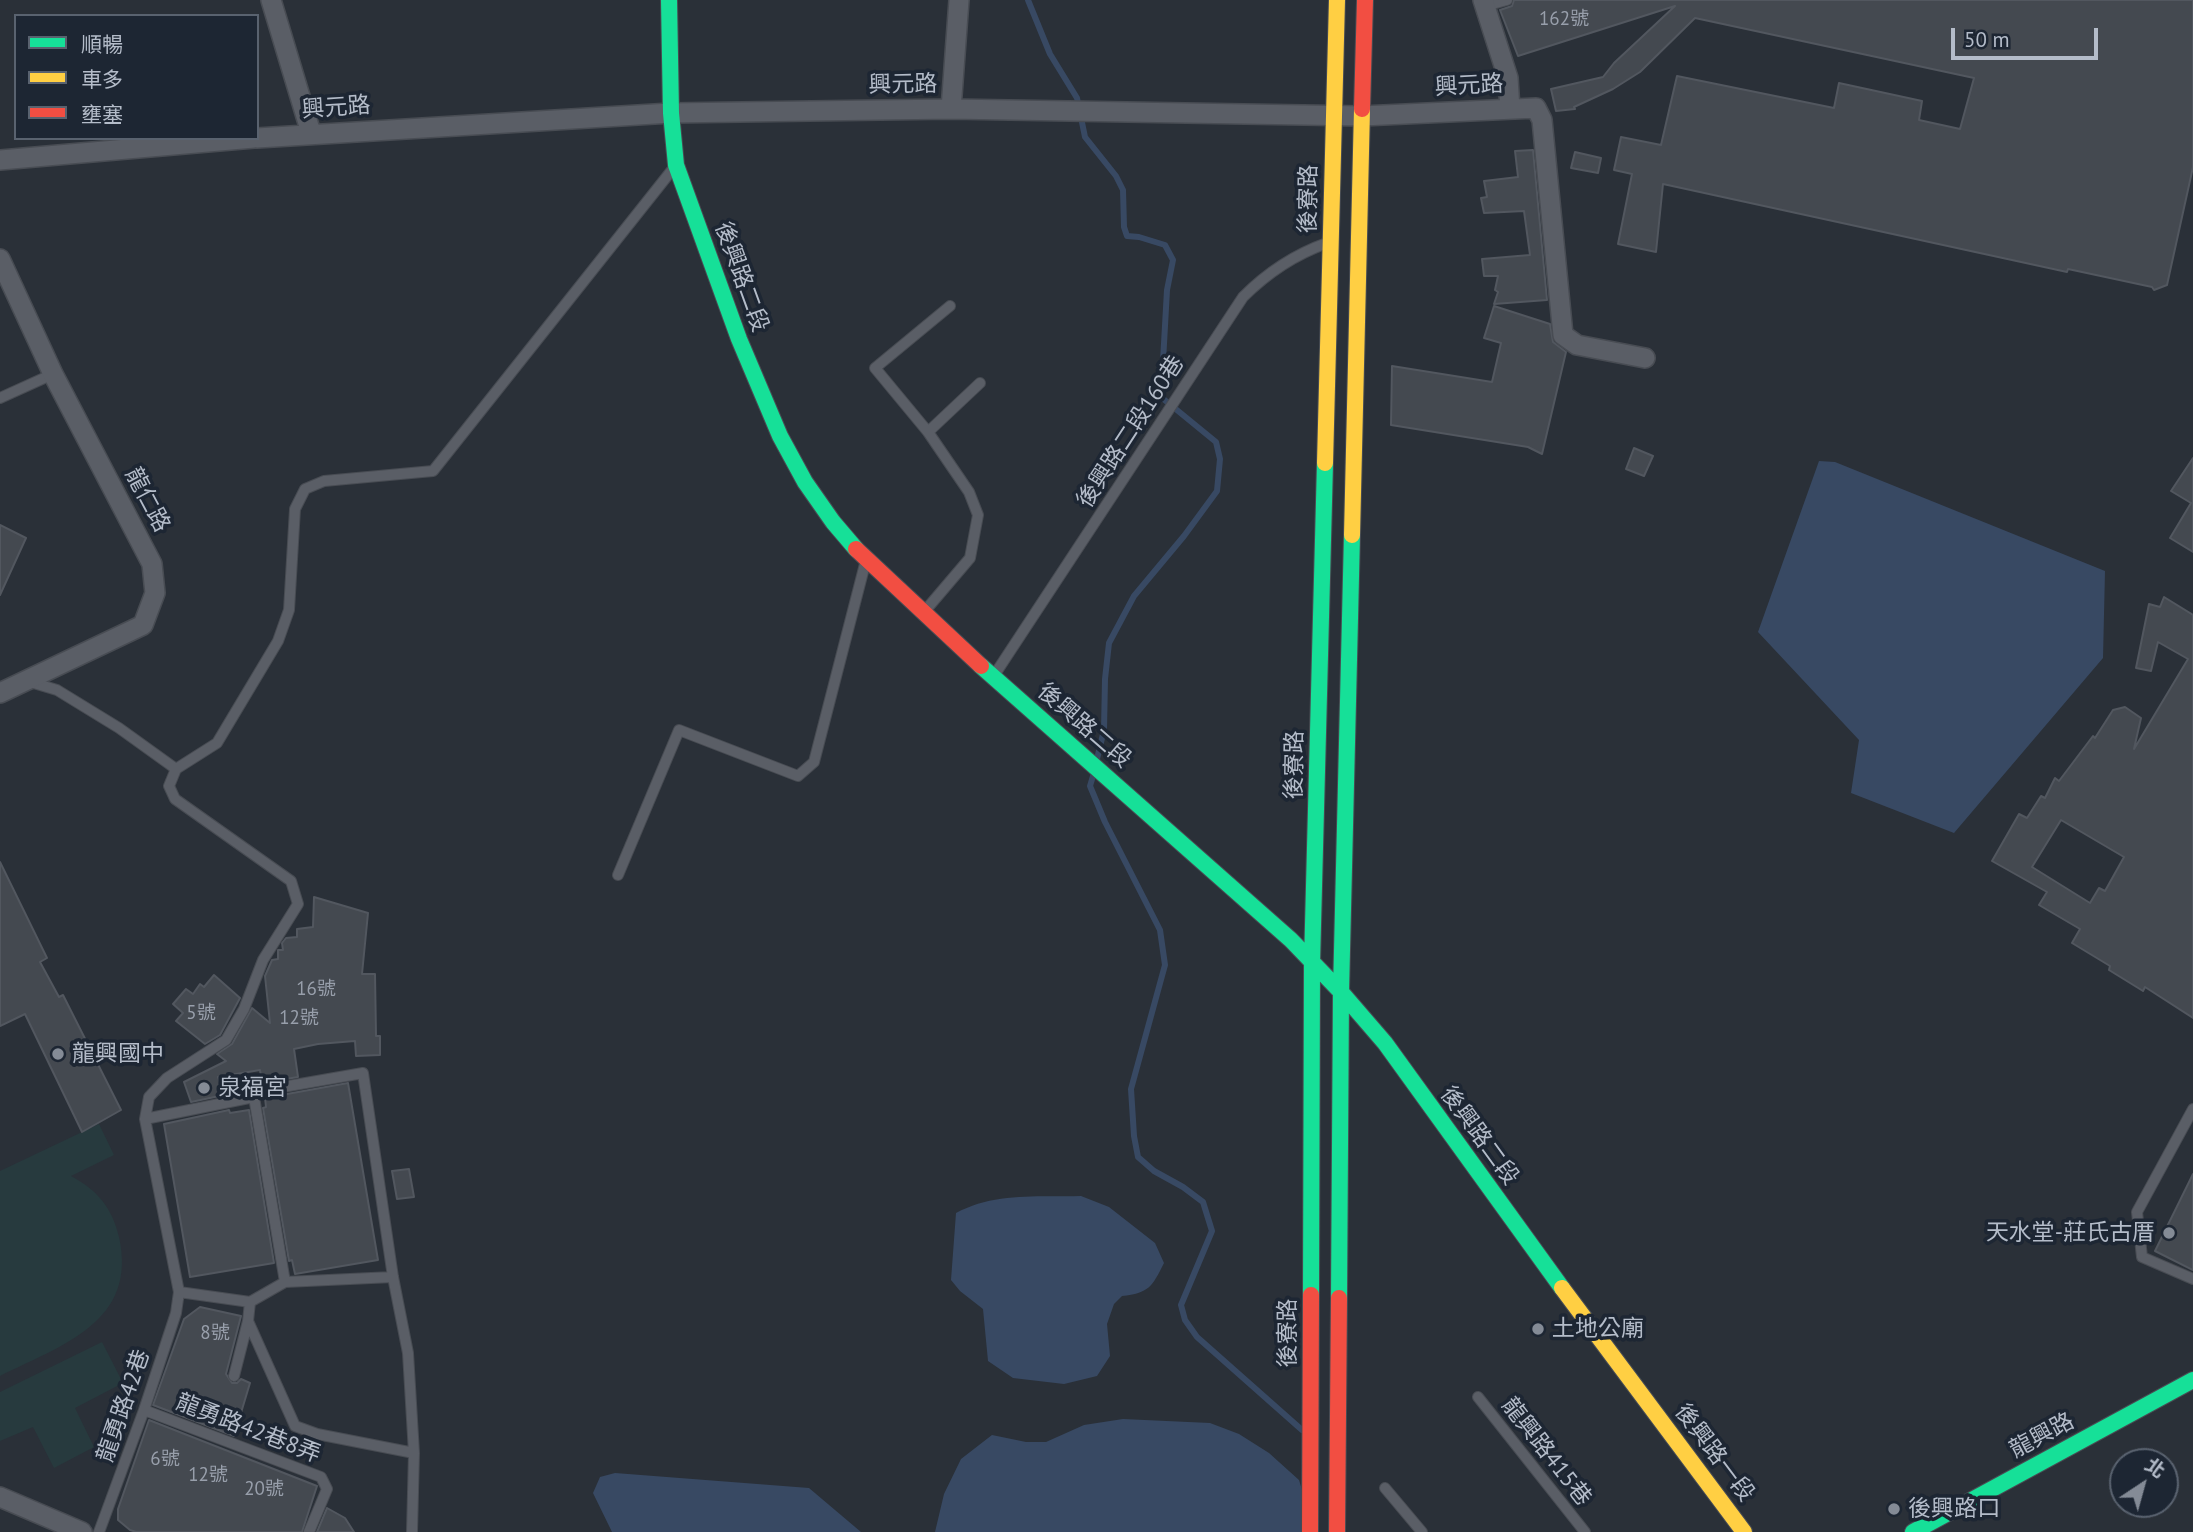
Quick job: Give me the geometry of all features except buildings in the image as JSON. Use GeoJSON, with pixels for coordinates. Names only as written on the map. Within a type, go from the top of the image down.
{"type":"FeatureCollection","features":[{"type":"Feature","properties":{"kind":"street"},"geometry":{"type":"LineString","coordinates":[[271,0],[311,134]]}},
{"type":"Feature","properties":{"kind":"street","name":"後興路二段"},"geometry":{"type":"LineString","coordinates":[[669,0],[671,113],[676,165],[738,339],[780,436],[805,482],[833,522],[866,560],[993,677],[1291,940],[1341,992],[1385,1043],[1514,1224],[1647,1402]]}},
{"type":"Feature","properties":{"kind":"street"},"geometry":{"type":"LineString","coordinates":[[951,109],[959,0]]}},
{"type":"Feature","properties":{"kind":"street","name":"後寮路"},"geometry":{"type":"LineString","coordinates":[[1310,1532],[1312,963],[1337,0]]}},
{"type":"Feature","properties":{"kind":"street"},"geometry":{"type":"LineString","coordinates":[[1337,1532],[1341,992],[1365,0]]}},
{"type":"Feature","properties":{"kind":"street"},"geometry":{"type":"LineString","coordinates":[[1484,3],[1508,79],[1510,109]]}},
{"type":"Feature","properties":{"kind":"street","name":"興元路"},"geometry":{"type":"LineString","coordinates":[[259,138],[671,113],[951,109],[1362,116],[1536,108],[1542,120],[1563,335],[1577,345],[1644,358]]}},
{"type":"Feature","properties":{"kind":"street","name":"興元路"},"geometry":{"type":"LineString","coordinates":[[0,160],[233,140]]}},
{"type":"Feature","properties":{"kind":"street","name":"龍仁路"},"geometry":{"type":"LineString","coordinates":[[0,259],[53,374],[152,564],[155,593],[143,625],[0,693]]}},
{"type":"Feature","properties":{"kind":"street","name":"龍興路"},"geometry":{"type":"LineString","coordinates":[[1913,1532],[2193,1380]]}},
{"type":"Feature","properties":{"kind":"street","name":"後興路一段"},"geometry":{"type":"LineString","coordinates":[[1647,1402],[1744,1532]]}},
{"type":"Feature","properties":{"kind":"street"},"geometry":{"type":"LineString","coordinates":[[1,1500],[82,1532]]}},
{"type":"Feature","properties":{"kind":"lane"},"geometry":{"type":"LineString","coordinates":[[1484,3],[1507,0]]}},
{"type":"Feature","properties":{"kind":"lane"},"geometry":{"type":"LineString","coordinates":[[393,1277],[285,1282],[250,1302],[179,1292],[145,1119],[149,1097],[167,1078],[226,1040],[244,1009],[263,960],[298,904],[291,881],[175,799],[169,786],[176,769],[217,743],[278,641],[289,610],[295,509],[305,489],[324,481],[433,471],[676,165]]}},
{"type":"Feature","properties":{"kind":"lane","name":"後興路二段160巷"},"geometry":{"type":"LineString","coordinates":[[993,677],[1243,297],[1261,278],[1314,247],[1331,242]]}},
{"type":"Feature","properties":{"kind":"lane"},"geometry":{"type":"LineString","coordinates":[[924,612],[970,558],[978,515],[969,492],[928,432],[874,368],[950,306]]}},
{"type":"Feature","properties":{"kind":"lane"},"geometry":{"type":"LineString","coordinates":[[0,398],[53,374]]}},
{"type":"Feature","properties":{"kind":"lane"},"geometry":{"type":"LineString","coordinates":[[928,432],[979,383]]}},
{"type":"Feature","properties":{"kind":"lane"},"geometry":{"type":"LineString","coordinates":[[618,874],[679,730],[799,776],[814,762],[866,560]]}},
{"type":"Feature","properties":{"kind":"lane"},"geometry":{"type":"LineString","coordinates":[[26,681],[57,690],[119,728],[176,769]]}},
{"type":"Feature","properties":{"kind":"lane"},"geometry":{"type":"LineString","coordinates":[[145,1119],[254,1097],[260,1091],[362,1073],[393,1277],[408,1353],[414,1453],[412,1532]]}},
{"type":"Feature","properties":{"kind":"lane"},"geometry":{"type":"LineString","coordinates":[[254,1097],[285,1282]]}},
{"type":"Feature","properties":{"kind":"lane"},"geometry":{"type":"LineString","coordinates":[[2193,1109],[2137,1212],[2142,1257],[2193,1279]]}},
{"type":"Feature","properties":{"kind":"lane","name":"龍勇路42巷"},"geometry":{"type":"LineString","coordinates":[[99,1532],[144,1410],[176,1313],[179,1292]]}},
{"type":"Feature","properties":{"kind":"lane"},"geometry":{"type":"LineString","coordinates":[[234,1376],[250,1302]]}},
{"type":"Feature","properties":{"kind":"lane"},"geometry":{"type":"LineString","coordinates":[[248,1321],[295,1426],[317,1434],[414,1453]]}},
{"type":"Feature","properties":{"kind":"lane","name":"龍興路415巷"},"geometry":{"type":"LineString","coordinates":[[1478,1397],[1585,1532]]}},
{"type":"Feature","properties":{"kind":"lane","name":"龍勇路42巷8弄"},"geometry":{"type":"LineString","coordinates":[[144,1410],[321,1477],[327,1489],[309,1532]]}},
{"type":"Feature","properties":{"kind":"lane"},"geometry":{"type":"LineString","coordinates":[[1385,1488],[1422,1532]]}},
{"type":"Feature","properties":{"kind":"green space"},"geometry":{"type":"Polygon","coordinates":[[[99,1124],[114,1155],[71,1176],[102,1200],[116,1226],[122,1266],[117,1290],[106,1310],[90,1327],[70,1341],[0,1376],[0,1171],[99,1124]]]}},
{"type":"Feature","properties":{"kind":"green space"},"geometry":{"type":"Polygon","coordinates":[[[102,1342],[123,1383],[75,1408],[94,1447],[54,1468],[33,1427],[0,1441],[0,1392],[102,1342]]]}},
{"type":"Feature","properties":{"kind":"water"},"geometry":{"type":"Polygon","coordinates":[[[1819,461],[1835,462],[2105,571],[2103,658],[1954,833],[1851,793],[1859,740],[1758,632],[1819,461]]]}},
{"type":"Feature","properties":{"kind":"water"},"geometry":{"type":"Polygon","coordinates":[[[1081,1196],[1109,1207],[1155,1243],[1164,1263],[1149,1287],[1138,1293],[1122,1296],[1114,1304],[1107,1324],[1110,1356],[1097,1376],[1064,1384],[1013,1378],[988,1361],[983,1309],[960,1291],[951,1280],[956,1213],[971,1206],[1001,1199],[1081,1196]]]}},
{"type":"Feature","properties":{"kind":"water"},"geometry":{"type":"Polygon","coordinates":[[[1123,1419],[1210,1423],[1239,1434],[1269,1453],[1299,1480],[1315,1532],[935,1532],[944,1494],[961,1459],[992,1435],[1026,1442],[1046,1442],[1084,1425],[1123,1419]]]}},
{"type":"Feature","properties":{"kind":"water"},"geometry":{"type":"Polygon","coordinates":[[[615,1473],[809,1488],[861,1532],[612,1532],[593,1493],[600,1477],[615,1473]]]}},
{"type":"Feature","properties":{"kind":"waterway"},"geometry":{"type":"LineString","coordinates":[[1028,0],[1050,54],[1077,98],[1085,137],[1116,176],[1123,190],[1124,227],[1127,236],[1165,245],[1173,260],[1167,290],[1161,397],[1216,442],[1220,459],[1217,491],[1134,596],[1109,643],[1104,730],[1097,759]]}},
{"type":"Feature","properties":{"kind":"waterway"},"geometry":{"type":"LineString","coordinates":[[1093,776],[1090,786],[1105,822],[1160,930],[1165,965],[1131,1089],[1138,1157],[1154,1171],[1203,1202],[1212,1231],[1181,1305],[1185,1320],[1197,1337],[1302,1430]]}},
{"type":"Feature","properties":{"kind":"traffic: fast"},"geometry":{"type":"LineString","coordinates":[[669,0],[671,113],[676,165],[739,339],[780,436],[805,482],[856,549]]}},
{"type":"Feature","properties":{"kind":"traffic: fast"},"geometry":{"type":"LineString","coordinates":[[1311,1295],[1312,963],[1325,463]]}},
{"type":"Feature","properties":{"kind":"traffic: fast"},"geometry":{"type":"LineString","coordinates":[[1339,1298],[1341,992],[1352,535]]}},
{"type":"Feature","properties":{"kind":"traffic: fast"},"geometry":{"type":"LineString","coordinates":[[981,666],[1291,940],[1341,992],[1385,1043],[1562,1288]]}},
{"type":"Feature","properties":{"kind":"traffic: fast"},"geometry":{"type":"LineString","coordinates":[[1913,1532],[2193,1380]]}},
{"type":"Feature","properties":{"kind":"traffic: slow"},"geometry":{"type":"LineString","coordinates":[[1325,463],[1337,0]]}},
{"type":"Feature","properties":{"kind":"traffic: slow"},"geometry":{"type":"LineString","coordinates":[[1352,535],[1362,109]]}},
{"type":"Feature","properties":{"kind":"traffic: slow"},"geometry":{"type":"LineString","coordinates":[[1562,1288],[1744,1532]]}},
{"type":"Feature","properties":{"kind":"traffic: jam"},"geometry":{"type":"LineString","coordinates":[[1362,109],[1365,0]]}},
{"type":"Feature","properties":{"kind":"traffic: jam"},"geometry":{"type":"LineString","coordinates":[[856,549],[981,666]]}},
{"type":"Feature","properties":{"kind":"traffic: jam"},"geometry":{"type":"LineString","coordinates":[[1310,1532],[1311,1295]]}},
{"type":"Feature","properties":{"kind":"traffic: jam"},"geometry":{"type":"LineString","coordinates":[[1337,1532],[1339,1298]]}},
{"type":"Feature","properties":{"kind":"place","name":"龍興國中"},"geometry":{"type":"Point","coordinates":[58,1054]}},
{"type":"Feature","properties":{"kind":"place","name":"泉福宮"},"geometry":{"type":"Point","coordinates":[204,1088]}},
{"type":"Feature","properties":{"kind":"place","name":"天水堂-莊氏古厝"},"geometry":{"type":"Point","coordinates":[2169,1233]}},
{"type":"Feature","properties":{"kind":"place","name":"土地公廟"},"geometry":{"type":"Point","coordinates":[1538,1329]}},
{"type":"Feature","properties":{"kind":"place","name":"後興路口"},"geometry":{"type":"Point","coordinates":[1894,1509]}}]}
